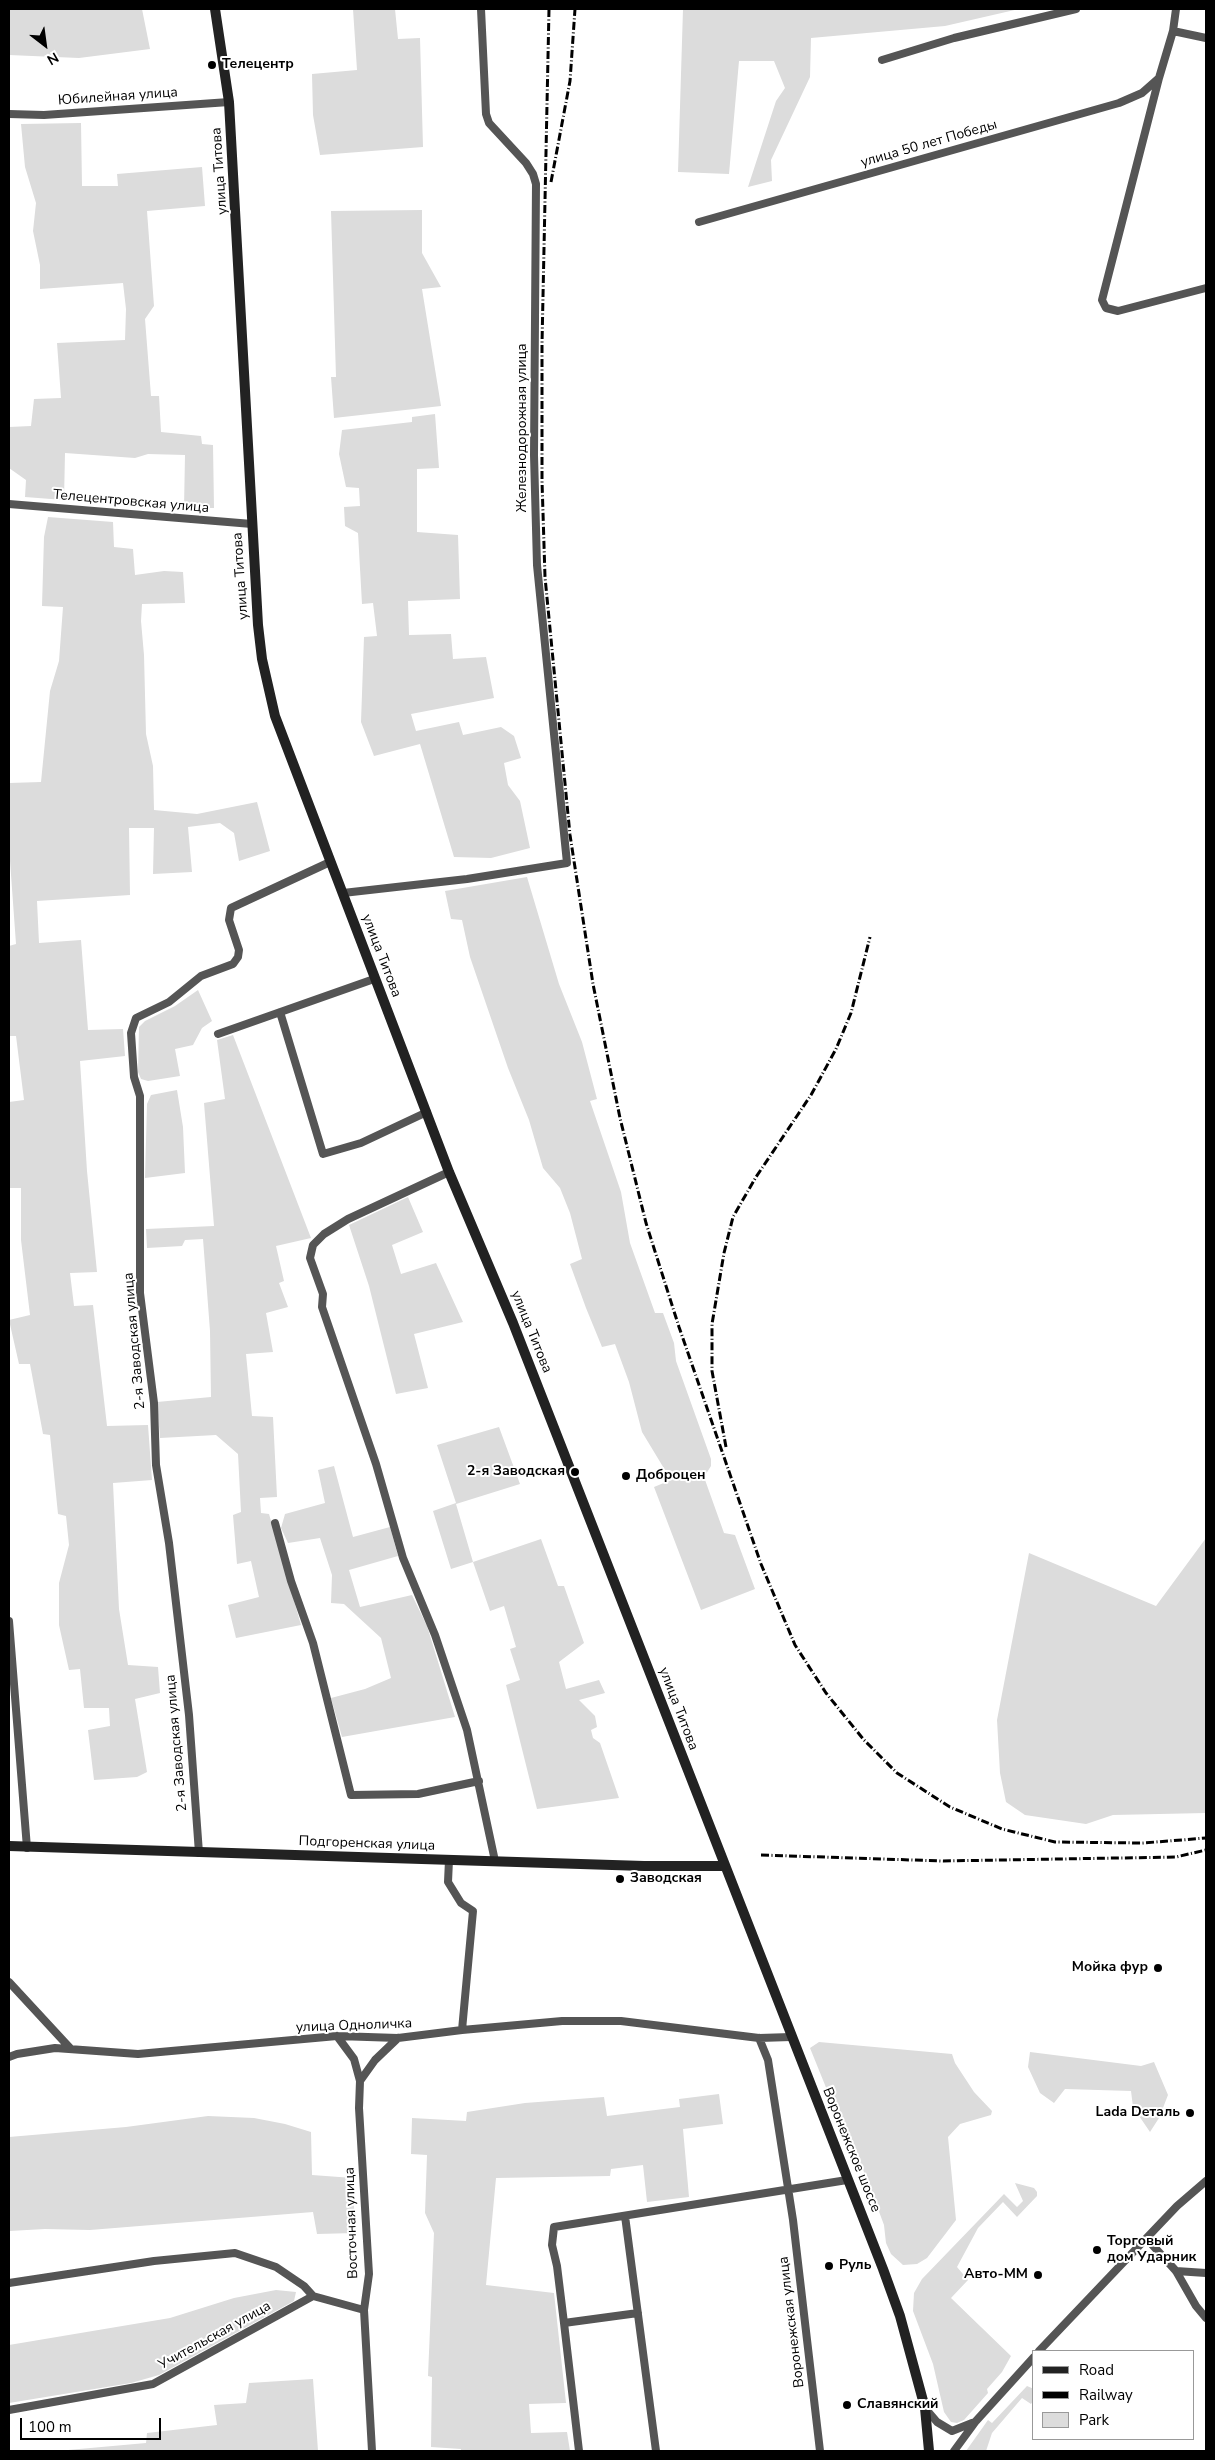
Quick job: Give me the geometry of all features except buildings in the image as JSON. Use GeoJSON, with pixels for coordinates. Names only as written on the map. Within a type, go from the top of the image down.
{"type":"FeatureCollection","features":[{"type":"Feature","properties":{"kind":"main road","name":"улица Титова"},"geometry":{"type":"LineString","coordinates":[[215,9],[229,102],[252,524],[262,659],[275,716],[449,1172],[513,1323],[724,1866]]}},
{"type":"Feature","properties":{"kind":"main road","name":"Подгоренская улица"},"geometry":{"type":"LineString","coordinates":[[9,1846],[449,1860],[724,1866]]}},
{"type":"Feature","properties":{"kind":"main road","name":"Воронежское шоссе"},"geometry":{"type":"LineString","coordinates":[[724,1866],[900,2316],[925,2408],[929,2451]]}},
{"type":"Feature","properties":{"kind":"street","name":"Железнодорожная улица"},"geometry":{"type":"LineString","coordinates":[[342,893],[467,879],[566,863],[537,564],[534,455],[536,184],[533,174],[526,163],[489,123],[486,114],[481,9]]}},
{"type":"Feature","properties":{"kind":"street"},"geometry":{"type":"LineString","coordinates":[[882,60],[954,38],[1076,9]]}},
{"type":"Feature","properties":{"kind":"street"},"geometry":{"type":"LineString","coordinates":[[1176,9],[1173,31],[1159,78],[1102,300],[1106,308],[1118,311],[1206,288]]}},
{"type":"Feature","properties":{"kind":"street"},"geometry":{"type":"LineString","coordinates":[[1173,31],[1206,38]]}},
{"type":"Feature","properties":{"kind":"street","name":"улица 50 лет Победы"},"geometry":{"type":"LineString","coordinates":[[699,222],[1118,103],[1142,93],[1159,78]]}},
{"type":"Feature","properties":{"kind":"street","name":"Юбилейная улица"},"geometry":{"type":"LineString","coordinates":[[9,114],[54,114],[229,102]]}},
{"type":"Feature","properties":{"kind":"street","name":"Телецентровская улица"},"geometry":{"type":"LineString","coordinates":[[9,504],[252,524]]}},
{"type":"Feature","properties":{"kind":"street","name":"2-я Заводская улица"},"geometry":{"type":"LineString","coordinates":[[199,1853],[189,1716],[169,1543],[156,1465],[154,1403],[140,1293],[140,1096],[134,1077],[131,1034],[136,1018],[169,1002],[201,976],[233,964],[240,950],[229,920],[231,908],[330,862]]}},
{"type":"Feature","properties":{"kind":"street"},"geometry":{"type":"LineString","coordinates":[[218,1034],[374,979]]}},
{"type":"Feature","properties":{"kind":"street"},"geometry":{"type":"LineString","coordinates":[[280,1012],[323,1154],[361,1143],[427,1112]]}},
{"type":"Feature","properties":{"kind":"street"},"geometry":{"type":"LineString","coordinates":[[449,1172],[348,1219],[324,1234],[313,1245],[310,1258],[323,1294],[322,1307],[376,1464],[403,1558],[435,1635],[467,1730],[496,1861]]}},
{"type":"Feature","properties":{"kind":"street"},"geometry":{"type":"LineString","coordinates":[[275,1523],[291,1581],[313,1644],[351,1795],[418,1794],[479,1781]]}},
{"type":"Feature","properties":{"kind":"street"},"geometry":{"type":"LineString","coordinates":[[9,1621],[27,1848]]}},
{"type":"Feature","properties":{"kind":"street"},"geometry":{"type":"LineString","coordinates":[[449,1860],[448,1882],[461,1903],[473,1911],[462,2030]]}},
{"type":"Feature","properties":{"kind":"street"},"geometry":{"type":"LineString","coordinates":[[9,1982],[70,2048]]}},
{"type":"Feature","properties":{"kind":"street","name":"улица Одноличка"},"geometry":{"type":"LineString","coordinates":[[9,2057],[16,2054],[70,2048],[109,2054],[138,2054],[337,2036],[398,2038],[562,2020],[621,2021],[759,2038],[790,2037]]}},
{"type":"Feature","properties":{"kind":"street"},"geometry":{"type":"LineString","coordinates":[[337,2036],[354,2059],[360,2081]]}},
{"type":"Feature","properties":{"kind":"street"},"geometry":{"type":"LineString","coordinates":[[360,2081],[375,2060],[398,2038]]}},
{"type":"Feature","properties":{"kind":"street","name":"Воронежская улица"},"geometry":{"type":"LineString","coordinates":[[759,2038],[768,2060],[794,2229],[820,2451]]}},
{"type":"Feature","properties":{"kind":"street","name":"Восточная улица"},"geometry":{"type":"LineString","coordinates":[[360,2081],[359,2108],[370,2274],[364,2310],[372,2451]]}},
{"type":"Feature","properties":{"kind":"street"},"geometry":{"type":"LineString","coordinates":[[579,2451],[557,2266],[552,2245],[554,2227],[848,2180]]}},
{"type":"Feature","properties":{"kind":"street"},"geometry":{"type":"LineString","coordinates":[[1040,2350],[1178,2206],[1206,2181]]}},
{"type":"Feature","properties":{"kind":"street"},"geometry":{"type":"LineString","coordinates":[[625,2216],[656,2451]]}},
{"type":"Feature","properties":{"kind":"street"},"geometry":{"type":"LineString","coordinates":[[1147,2239],[1176,2271],[1196,2306],[1206,2318]]}},
{"type":"Feature","properties":{"kind":"street"},"geometry":{"type":"LineString","coordinates":[[9,2284],[154,2261],[235,2253],[276,2267],[304,2286],[313,2296],[364,2310]]}},
{"type":"Feature","properties":{"kind":"street"},"geometry":{"type":"LineString","coordinates":[[1176,2271],[1206,2273]]}},
{"type":"Feature","properties":{"kind":"street","name":"Учительская улица"},"geometry":{"type":"LineString","coordinates":[[9,2410],[153,2384],[313,2296]]}},
{"type":"Feature","properties":{"kind":"street"},"geometry":{"type":"LineString","coordinates":[[564,2323],[638,2313]]}},
{"type":"Feature","properties":{"kind":"street"},"geometry":{"type":"LineString","coordinates":[[954,2451],[976,2421],[1032,2359]]}},
{"type":"Feature","properties":{"kind":"street"},"geometry":{"type":"LineString","coordinates":[[925,2408],[938,2422],[952,2431],[964,2428],[976,2421]]}},
{"type":"Feature","properties":{"kind":"green space"},"geometry":{"type":"Polygon","coordinates":[[[9,9],[142,9],[150,49],[79,58],[9,55],[9,9]]]}},
{"type":"Feature","properties":{"kind":"green space"},"geometry":{"type":"Polygon","coordinates":[[[353,9],[395,9],[398,39],[420,38],[423,147],[320,155],[313,115],[312,74],[357,70],[353,9]]]}},
{"type":"Feature","properties":{"kind":"green space"},"geometry":{"type":"Polygon","coordinates":[[[683,9],[1019,9],[945,26],[811,38],[810,77],[771,160],[772,181],[748,187],[776,101],[785,88],[774,61],[739,61],[729,174],[678,172],[683,9]]]}},
{"type":"Feature","properties":{"kind":"green space"},"geometry":{"type":"Polygon","coordinates":[[[81,123],[82,186],[118,186],[117,174],[202,167],[205,206],[147,211],[154,306],[145,319],[151,396],[159,396],[161,432],[201,436],[202,444],[213,445],[214,508],[184,508],[185,455],[148,454],[135,458],[65,453],[64,500],[25,497],[26,480],[9,468],[9,427],[31,426],[34,399],[61,398],[57,343],[125,340],[126,309],[123,283],[40,289],[40,265],[33,231],[36,203],[25,167],[21,124],[81,123]]]}},
{"type":"Feature","properties":{"kind":"green space"},"geometry":{"type":"Polygon","coordinates":[[[422,210],[422,253],[441,287],[422,289],[441,406],[334,418],[331,377],[336,377],[331,211],[422,210]]]}},
{"type":"Feature","properties":{"kind":"green space"},"geometry":{"type":"Polygon","coordinates":[[[435,414],[439,468],[417,469],[417,532],[458,535],[460,599],[408,601],[409,635],[451,634],[453,659],[486,657],[494,698],[411,714],[416,731],[459,722],[463,735],[501,727],[514,736],[521,758],[504,763],[508,785],[520,801],[530,848],[491,858],[454,857],[420,744],[374,756],[361,722],[364,637],[377,636],[373,603],[362,604],[358,533],[345,526],[344,507],[360,506],[359,488],[346,487],[339,454],[342,430],[412,422],[412,417],[435,414]]]}},
{"type":"Feature","properties":{"kind":"green space"},"geometry":{"type":"Polygon","coordinates":[[[48,517],[113,522],[114,547],[133,549],[135,575],[164,571],[183,572],[185,603],[142,604],[141,621],[146,734],[153,766],[154,810],[197,814],[257,802],[270,851],[239,861],[234,833],[220,823],[188,827],[192,872],[153,874],[154,828],[129,828],[130,895],[37,901],[39,943],[81,940],[88,1030],[123,1029],[125,1056],[80,1061],[87,1171],[97,1272],[70,1273],[74,1306],[93,1305],[107,1426],[148,1425],[152,1480],[113,1483],[119,1609],[128,1665],[158,1667],[160,1693],[135,1699],[147,1772],[137,1777],[94,1780],[88,1730],[110,1726],[109,1708],[84,1708],[80,1669],[69,1670],[59,1625],[59,1583],[69,1545],[66,1516],[58,1514],[50,1435],[43,1434],[30,1364],[19,1364],[9,1320],[30,1315],[21,1240],[21,1188],[9,1188],[9,1102],[24,1100],[16,1036],[9,1036],[9,946],[16,944],[9,847],[9,783],[41,782],[50,691],[59,661],[63,607],[42,606],[44,537],[48,517]]]}},
{"type":"Feature","properties":{"kind":"green space"},"geometry":{"type":"Polygon","coordinates":[[[527,877],[559,984],[582,1042],[597,1099],[590,1101],[621,1192],[630,1243],[655,1313],[663,1313],[674,1343],[676,1361],[711,1459],[711,1466],[704,1477],[724,1533],[735,1535],[755,1589],[701,1610],[654,1487],[671,1480],[642,1432],[629,1382],[615,1344],[602,1347],[586,1308],[570,1264],[582,1259],[570,1213],[560,1188],[543,1168],[529,1120],[508,1068],[470,957],[462,920],[451,919],[445,891],[527,877]]]}},
{"type":"Feature","properties":{"kind":"green space"},"geometry":{"type":"Polygon","coordinates":[[[198,990],[212,1021],[202,1028],[193,1045],[175,1049],[180,1076],[148,1081],[141,1079],[138,1072],[139,1027],[145,1021],[175,1006],[198,990]]]}},
{"type":"Feature","properties":{"kind":"green space"},"geometry":{"type":"Polygon","coordinates":[[[233,1035],[311,1238],[276,1246],[284,1281],[279,1283],[288,1307],[266,1313],[273,1352],[246,1354],[252,1416],[273,1417],[277,1497],[260,1498],[261,1513],[269,1514],[301,1625],[236,1638],[228,1605],[259,1597],[251,1561],[237,1564],[233,1515],[241,1512],[238,1454],[216,1435],[160,1438],[157,1402],[211,1397],[210,1331],[203,1239],[185,1240],[182,1246],[147,1248],[146,1229],[214,1226],[204,1103],[225,1099],[217,1040],[233,1035]]]}},
{"type":"Feature","properties":{"kind":"green space"},"geometry":{"type":"Polygon","coordinates":[[[177,1090],[183,1127],[185,1173],[145,1178],[147,1104],[151,1095],[177,1090]]]}},
{"type":"Feature","properties":{"kind":"green space"},"geometry":{"type":"Polygon","coordinates":[[[408,1197],[423,1232],[392,1245],[401,1274],[436,1263],[463,1322],[414,1334],[428,1388],[396,1394],[369,1286],[349,1225],[408,1197]]]}},
{"type":"Feature","properties":{"kind":"green space"},"geometry":{"type":"Polygon","coordinates":[[[499,1427],[520,1484],[456,1504],[473,1562],[451,1569],[433,1511],[456,1503],[437,1445],[499,1427]]]}},
{"type":"Feature","properties":{"kind":"green space"},"geometry":{"type":"Polygon","coordinates":[[[334,1466],[353,1537],[390,1527],[398,1556],[349,1570],[360,1607],[412,1595],[427,1626],[455,1717],[342,1737],[331,1698],[365,1689],[391,1678],[381,1638],[344,1604],[331,1603],[332,1575],[320,1538],[288,1543],[281,1528],[285,1514],[325,1503],[318,1470],[334,1466]]]}},
{"type":"Feature","properties":{"kind":"green space"},"geometry":{"type":"Polygon","coordinates":[[[1206,1538],[1206,1813],[1113,1815],[1086,1824],[1025,1815],[1006,1802],[1000,1773],[997,1720],[1029,1553],[1156,1606],[1206,1538]]]}},
{"type":"Feature","properties":{"kind":"green space"},"geometry":{"type":"Polygon","coordinates":[[[541,1539],[558,1586],[564,1586],[584,1643],[559,1662],[566,1689],[599,1680],[605,1693],[579,1700],[595,1716],[597,1727],[591,1730],[593,1738],[600,1743],[619,1798],[537,1809],[506,1685],[520,1680],[510,1649],[516,1647],[504,1606],[490,1611],[473,1562],[541,1539]]]}},
{"type":"Feature","properties":{"kind":"green space"},"geometry":{"type":"Polygon","coordinates":[[[819,2042],[952,2054],[955,2063],[974,2092],[992,2111],[991,2115],[960,2124],[948,2137],[956,2220],[927,2258],[917,2264],[903,2265],[891,2254],[886,2243],[884,2225],[865,2174],[840,2122],[810,2048],[819,2042]]]}},
{"type":"Feature","properties":{"kind":"green space"},"geometry":{"type":"Polygon","coordinates":[[[1030,2052],[1141,2066],[1154,2062],[1168,2095],[1159,2118],[1150,2132],[1133,2107],[1131,2091],[1065,2089],[1054,2103],[1040,2093],[1028,2067],[1030,2052]]]}},
{"type":"Feature","properties":{"kind":"green space"},"geometry":{"type":"Polygon","coordinates":[[[719,2094],[723,2124],[683,2129],[689,2197],[647,2202],[643,2165],[611,2169],[610,2176],[496,2178],[486,2285],[554,2293],[566,2403],[529,2404],[531,2433],[567,2432],[570,2451],[461,2451],[461,2449],[431,2447],[432,2377],[428,2376],[434,2233],[425,2213],[427,2155],[411,2154],[412,2118],[466,2121],[467,2112],[525,2103],[604,2097],[607,2116],[680,2107],[679,2099],[719,2094]]]}},
{"type":"Feature","properties":{"kind":"green space"},"geometry":{"type":"Polygon","coordinates":[[[208,2116],[254,2118],[285,2124],[311,2132],[312,2175],[353,2178],[355,2233],[317,2234],[313,2212],[90,2230],[45,2229],[9,2231],[9,2137],[126,2127],[208,2116]]]}},
{"type":"Feature","properties":{"kind":"green space"},"geometry":{"type":"Polygon","coordinates":[[[1015,2183],[1034,2188],[1037,2196],[1017,2217],[1003,2202],[978,2228],[957,2267],[968,2280],[951,2298],[1011,2356],[1002,2372],[987,2389],[988,2393],[964,2420],[957,2423],[951,2422],[944,2412],[933,2364],[913,2311],[914,2293],[922,2279],[1004,2194],[1017,2207],[1023,2201],[1015,2183]]]}},
{"type":"Feature","properties":{"kind":"green space"},"geometry":{"type":"Polygon","coordinates":[[[276,2290],[296,2292],[294,2301],[159,2375],[131,2383],[9,2403],[9,2345],[170,2318],[234,2298],[276,2290]]]}},
{"type":"Feature","properties":{"kind":"green space"},"geometry":{"type":"Polygon","coordinates":[[[313,2379],[318,2451],[57,2451],[146,2443],[147,2433],[217,2425],[214,2405],[246,2403],[249,2383],[313,2379]]]}},
{"type":"Feature","properties":{"kind":"green space"},"geometry":{"type":"Polygon","coordinates":[[[1027,2386],[1032,2388],[1032,2403],[1031,2404],[1022,2398],[992,2433],[986,2451],[966,2451],[988,2420],[992,2423],[1027,2386]]]}},
{"type":"Feature","properties":{"kind":"railway"},"geometry":{"type":"LineString","coordinates":[[549,9],[542,344],[542,481],[545,577],[570,835],[593,984],[620,1118],[646,1223],[679,1327],[761,1564],[795,1645],[826,1693],[864,1740],[897,1773],[950,1807],[1002,1829],[1055,1842],[1143,1843],[1206,1838]]}},
{"type":"Feature","properties":{"kind":"railway"},"geometry":{"type":"LineString","coordinates":[[551,182],[570,81],[575,9]]}},
{"type":"Feature","properties":{"kind":"railway"},"geometry":{"type":"LineString","coordinates":[[726,1447],[712,1371],[712,1324],[724,1253],[733,1217],[756,1177],[811,1095],[836,1049],[851,1013],[870,937]]}},
{"type":"Feature","properties":{"kind":"railway"},"geometry":{"type":"LineString","coordinates":[[761,1855],[943,1861],[1176,1857],[1206,1850]]}},
{"type":"Feature","properties":{"kind":"place","name":"Телецентр"},"geometry":{"type":"Point","coordinates":[212,65]}},
{"type":"Feature","properties":{"kind":"place","name":"2-я Заводская"},"geometry":{"type":"Point","coordinates":[575,1472]}},
{"type":"Feature","properties":{"kind":"place","name":"Доброцен"},"geometry":{"type":"Point","coordinates":[626,1476]}},
{"type":"Feature","properties":{"kind":"place","name":"Заводская"},"geometry":{"type":"Point","coordinates":[620,1879]}},
{"type":"Feature","properties":{"kind":"place","name":"Мойка фур"},"geometry":{"type":"Point","coordinates":[1158,1968]}},
{"type":"Feature","properties":{"kind":"place","name":"Lada Dеталь"},"geometry":{"type":"Point","coordinates":[1190,2113]}},
{"type":"Feature","properties":{"kind":"place","name":"Торговый дом Ударник"},"geometry":{"type":"Point","coordinates":[1097,2250]}},
{"type":"Feature","properties":{"kind":"place","name":"Руль"},"geometry":{"type":"Point","coordinates":[829,2266]}},
{"type":"Feature","properties":{"kind":"place","name":"Авто-ММ"},"geometry":{"type":"Point","coordinates":[1038,2275]}},
{"type":"Feature","properties":{"kind":"place","name":"Славянский"},"geometry":{"type":"Point","coordinates":[847,2405]}}]}
